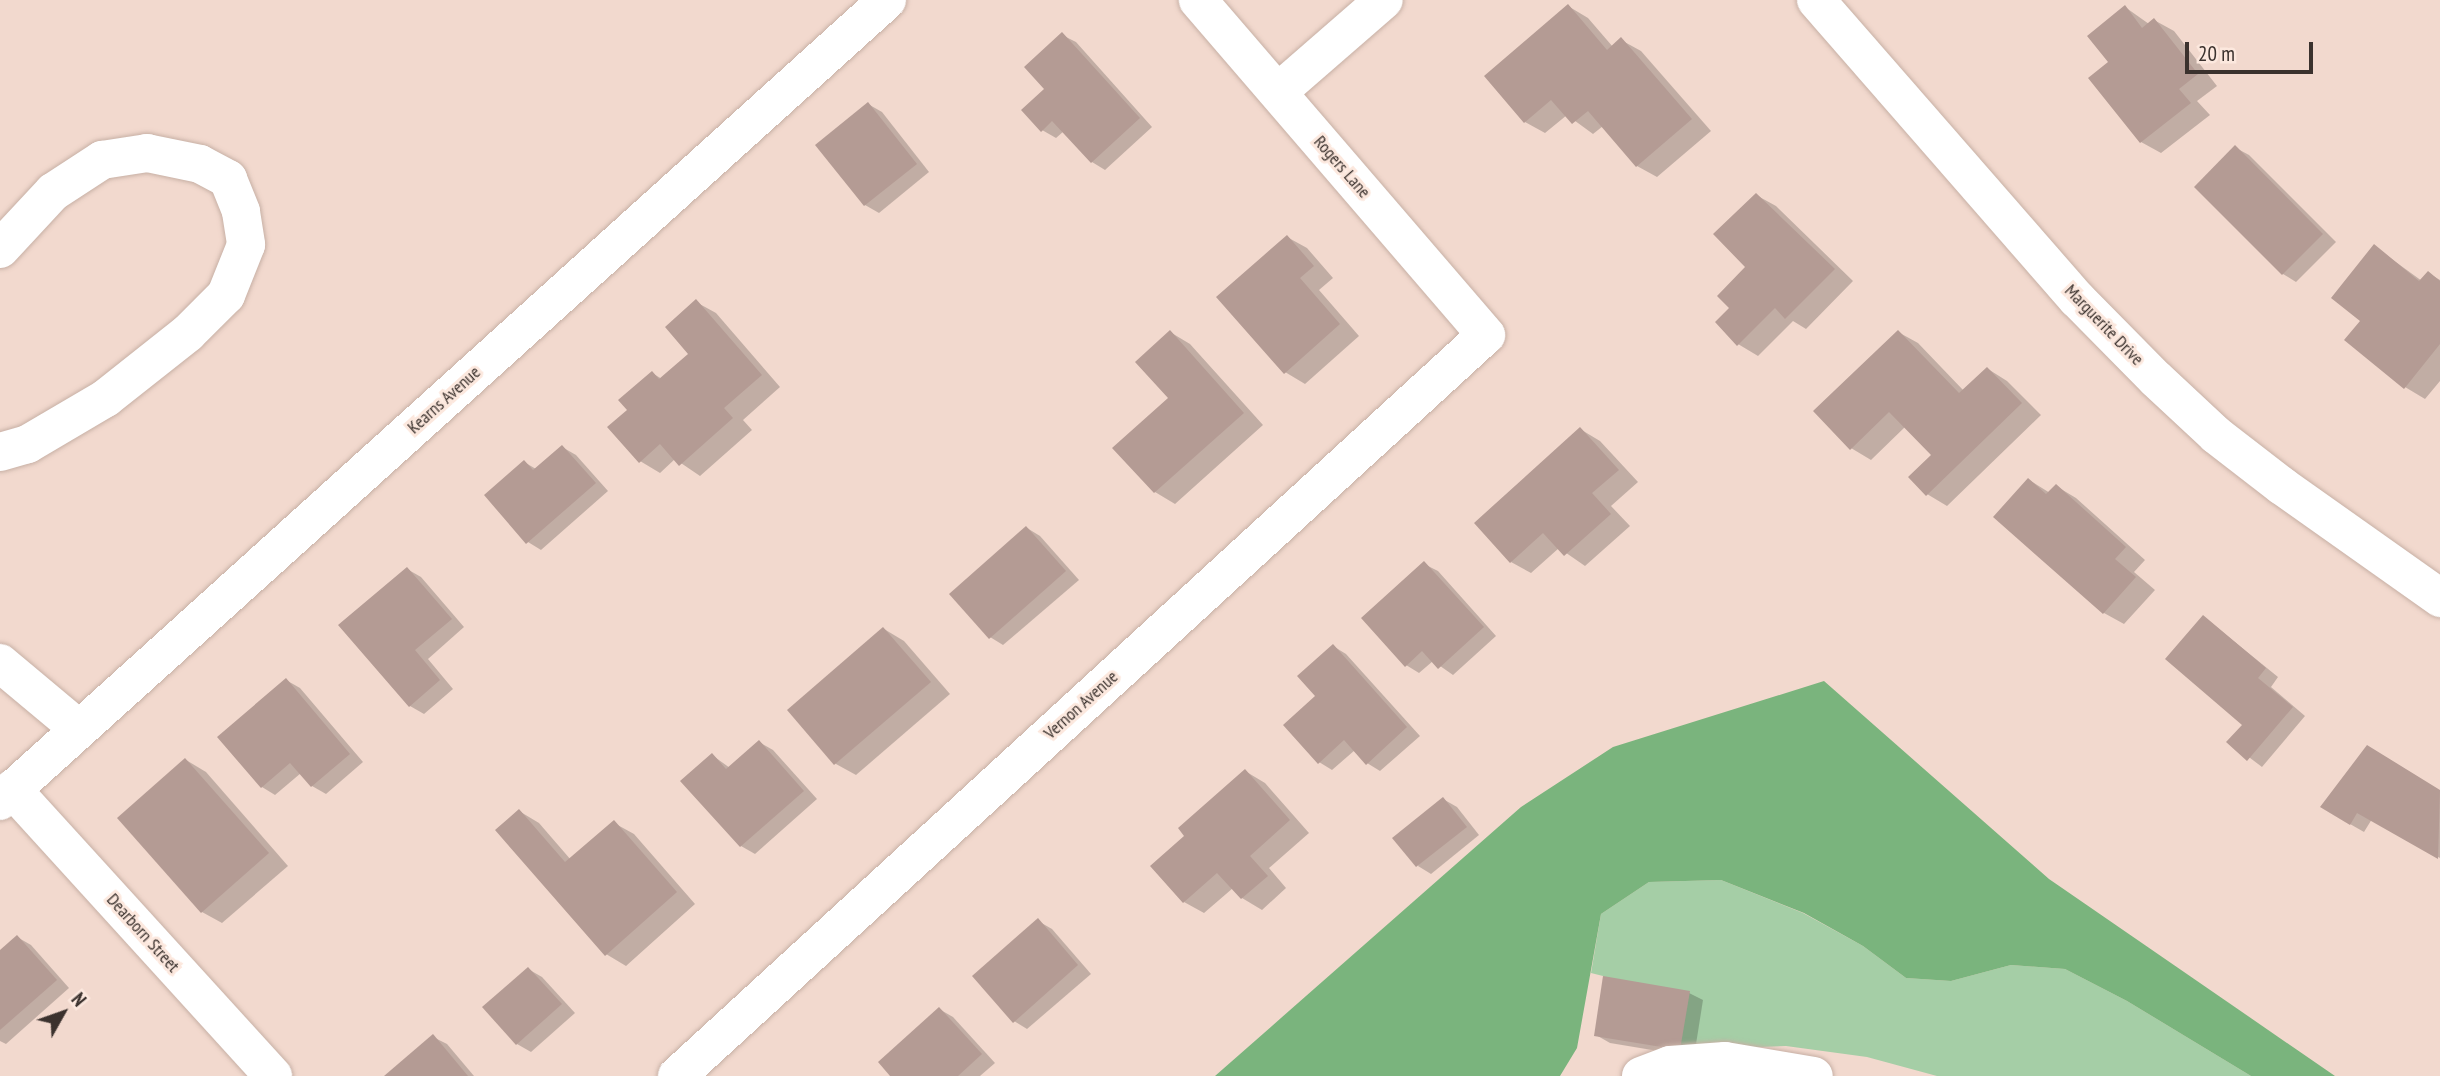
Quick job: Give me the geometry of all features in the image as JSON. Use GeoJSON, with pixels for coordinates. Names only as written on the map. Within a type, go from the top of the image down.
{"type":"FeatureCollection","features":[{"type":"Feature","properties":{"kind":"street","name":"Kearns Avenue"},"geometry":{"type":"LineString","coordinates":[[6,795],[887,0]]}},
{"type":"Feature","properties":{"kind":"street","name":"Rogers Lane"},"geometry":{"type":"LineString","coordinates":[[1198,0],[1486,335]]}},
{"type":"Feature","properties":{"kind":"street"},"geometry":{"type":"LineString","coordinates":[[1278,92],[1384,0]]}},
{"type":"Feature","properties":{"kind":"street","name":"Marguerite Drive"},"geometry":{"type":"LineString","coordinates":[[1816,0],[2077,299],[2156,379],[2216,435],[2282,486],[2440,598]]}},
{"type":"Feature","properties":{"kind":"street"},"geometry":{"type":"LineString","coordinates":[[0,249],[52,192],[92,166],[102,160],[148,153],[200,164],[228,179],[241,212],[247,245],[226,295],[188,333],[106,398],[28,444],[0,452]]}},
{"type":"Feature","properties":{"kind":"street","name":"Vernon Avenue"},"geometry":{"type":"LineString","coordinates":[[677,1076],[1486,335]]}},
{"type":"Feature","properties":{"kind":"street"},"geometry":{"type":"LineString","coordinates":[[0,663],[79,729]]}},
{"type":"Feature","properties":{"kind":"street","name":"Dearborn Street"},"geometry":{"type":"LineString","coordinates":[[6,795],[273,1076]]}},
{"type":"Feature","properties":{"kind":"street"},"geometry":{"type":"LineString","coordinates":[[1641,1076],[1670,1065],[1725,1061],[1765,1065],[1814,1076]]}},
{"type":"Feature","properties":{"kind":"green space"},"geometry":{"type":"Polygon","coordinates":[[[1824,681],[2049,879],[2335,1076],[2251,1076],[2127,1001],[2065,969],[2011,965],[1951,981],[1906,978],[1863,946],[1804,913],[1721,880],[1649,882],[1601,914],[1577,1048],[1560,1076],[1215,1076],[1521,807],[1613,747],[1824,681]]]}},
{"type":"Feature","properties":{"kind":"green space"},"geometry":{"type":"Polygon","coordinates":[[[1721,880],[1803,913],[1863,946],[1906,978],[1951,981],[2011,965],[2065,969],[2127,1001],[2251,1076],[1937,1076],[1867,1057],[1786,1046],[1680,1050],[1603,976],[1591,973],[1601,914],[1649,882],[1721,880]]]}},
{"type":"Feature","properties":{"kind":"building"},"geometry":{"type":"Polygon","coordinates":[[[1568,4],[1607,50],[1621,37],[1692,119],[1636,167],[1588,111],[1572,124],[1551,100],[1524,123],[1484,76],[1568,4]]]}},
{"type":"Feature","properties":{"kind":"building"},"geometry":{"type":"Polygon","coordinates":[[[2125,5],[2142,28],[2154,18],[2198,74],[2179,89],[2191,103],[2140,143],[2088,78],[2108,62],[2087,36],[2125,5]]]}},
{"type":"Feature","properties":{"kind":"building"},"geometry":{"type":"Polygon","coordinates":[[[1062,32],[1140,118],[1091,163],[1052,121],[1041,132],[1021,110],[1044,89],[1024,67],[1062,32]]]}},
{"type":"Feature","properties":{"kind":"building"},"geometry":{"type":"Polygon","coordinates":[[[868,102],[917,164],[864,206],[815,145],[868,102]]]}},
{"type":"Feature","properties":{"kind":"building"},"geometry":{"type":"Polygon","coordinates":[[[2235,145],[2323,234],[2282,275],[2194,187],[2235,145]]]}},
{"type":"Feature","properties":{"kind":"building"},"geometry":{"type":"Polygon","coordinates":[[[1756,193],[1835,269],[1785,319],[1775,308],[1737,346],[1715,322],[1729,308],[1717,296],[1745,267],[1713,234],[1756,193]]]}},
{"type":"Feature","properties":{"kind":"building"},"geometry":{"type":"Polygon","coordinates":[[[1287,235],[1314,266],[1300,278],[1340,324],[1284,374],[1216,297],[1287,235]]]}},
{"type":"Feature","properties":{"kind":"building"},"geometry":{"type":"Polygon","coordinates":[[[2374,244],[2419,281],[2428,271],[2440,281],[2440,344],[2404,389],[2344,340],[2360,321],[2331,298],[2374,244]]]}},
{"type":"Feature","properties":{"kind":"building"},"geometry":{"type":"Polygon","coordinates":[[[696,299],[762,375],[724,408],[733,418],[679,466],[660,444],[639,463],[607,427],[627,410],[618,400],[652,371],[659,379],[688,354],[665,327],[696,299]]]}},
{"type":"Feature","properties":{"kind":"building"},"geometry":{"type":"Polygon","coordinates":[[[1170,330],[1244,413],[1154,493],[1112,448],[1168,398],[1135,362],[1170,330]]]}},
{"type":"Feature","properties":{"kind":"building"},"geometry":{"type":"Polygon","coordinates":[[[1898,330],[1959,393],[1987,367],[2022,403],[1926,496],[1908,477],[1931,455],[1889,412],[1850,450],[1813,411],[1898,330]]]}},
{"type":"Feature","properties":{"kind":"building"},"geometry":{"type":"Polygon","coordinates":[[[1580,427],[1619,470],[1592,493],[1611,514],[1564,556],[1543,533],[1510,563],[1474,523],[1580,427]]]}},
{"type":"Feature","properties":{"kind":"building"},"geometry":{"type":"Polygon","coordinates":[[[562,445],[596,483],[526,544],[484,495],[524,460],[533,470],[562,445]]]}},
{"type":"Feature","properties":{"kind":"building"},"geometry":{"type":"Polygon","coordinates":[[[2028,478],[2046,494],[2056,484],[2126,547],[2115,559],[2136,577],[2103,614],[1993,517],[2028,478]]]}},
{"type":"Feature","properties":{"kind":"building"},"geometry":{"type":"Polygon","coordinates":[[[1026,526],[1066,571],[989,639],[949,594],[1026,526]]]}},
{"type":"Feature","properties":{"kind":"building"},"geometry":{"type":"Polygon","coordinates":[[[1424,561],[1484,627],[1438,669],[1422,651],[1405,667],[1361,618],[1424,561]]]}},
{"type":"Feature","properties":{"kind":"building"},"geometry":{"type":"Polygon","coordinates":[[[407,567],[452,619],[415,650],[440,680],[409,707],[338,625],[407,567]]]}},
{"type":"Feature","properties":{"kind":"building"},"geometry":{"type":"Polygon","coordinates":[[[2203,615],[2266,668],[2258,678],[2293,707],[2247,761],[2226,742],[2242,725],[2165,659],[2203,615]]]}},
{"type":"Feature","properties":{"kind":"building"},"geometry":{"type":"Polygon","coordinates":[[[883,627],[931,682],[834,765],[787,710],[883,627]]]}},
{"type":"Feature","properties":{"kind":"building"},"geometry":{"type":"Polygon","coordinates":[[[1333,644],[1407,727],[1366,765],[1344,740],[1318,764],[1283,725],[1315,696],[1297,676],[1333,644]]]}},
{"type":"Feature","properties":{"kind":"building"},"geometry":{"type":"Polygon","coordinates":[[[286,678],[350,754],[311,787],[290,763],[261,788],[217,737],[286,678]]]}},
{"type":"Feature","properties":{"kind":"building"},"geometry":{"type":"Polygon","coordinates":[[[759,740],[804,791],[740,847],[680,781],[712,753],[726,769],[759,740]]]}},
{"type":"Feature","properties":{"kind":"building"},"geometry":{"type":"Polygon","coordinates":[[[2367,745],[2440,790],[2438,859],[2357,813],[2350,825],[2320,807],[2367,745]]]}},
{"type":"Feature","properties":{"kind":"building"},"geometry":{"type":"Polygon","coordinates":[[[185,758],[269,853],[201,913],[117,818],[185,758]]]}},
{"type":"Feature","properties":{"kind":"building"},"geometry":{"type":"Polygon","coordinates":[[[1245,769],[1290,820],[1250,856],[1268,876],[1241,899],[1217,873],[1183,903],[1150,866],[1184,836],[1178,828],[1245,769]]]}},
{"type":"Feature","properties":{"kind":"building"},"geometry":{"type":"Polygon","coordinates":[[[1443,797],[1467,827],[1416,867],[1392,838],[1443,797]]]}},
{"type":"Feature","properties":{"kind":"building"},"geometry":{"type":"Polygon","coordinates":[[[519,809],[565,862],[614,820],[677,892],[605,956],[495,830],[519,809]]]}},
{"type":"Feature","properties":{"kind":"building"},"geometry":{"type":"Polygon","coordinates":[[[1038,918],[1078,965],[1013,1023],[972,976],[1038,918]]]}},
{"type":"Feature","properties":{"kind":"building"},"geometry":{"type":"Polygon","coordinates":[[[17,935],[57,980],[0,1030],[0,950],[17,935]]]}},
{"type":"Feature","properties":{"kind":"building"},"geometry":{"type":"Polygon","coordinates":[[[528,967],[562,1004],[516,1045],[482,1007],[528,967]]]}},
{"type":"Feature","properties":{"kind":"building"},"geometry":{"type":"Polygon","coordinates":[[[1603,976],[1690,991],[1680,1050],[1594,1036],[1603,976]]]}},
{"type":"Feature","properties":{"kind":"building"},"geometry":{"type":"Polygon","coordinates":[[[939,1007],[982,1054],[958,1076],[890,1076],[878,1062],[939,1007]]]}},
{"type":"Feature","properties":{"kind":"building"},"geometry":{"type":"Polygon","coordinates":[[[433,1034],[468,1076],[384,1076],[433,1034]]]}}]}
